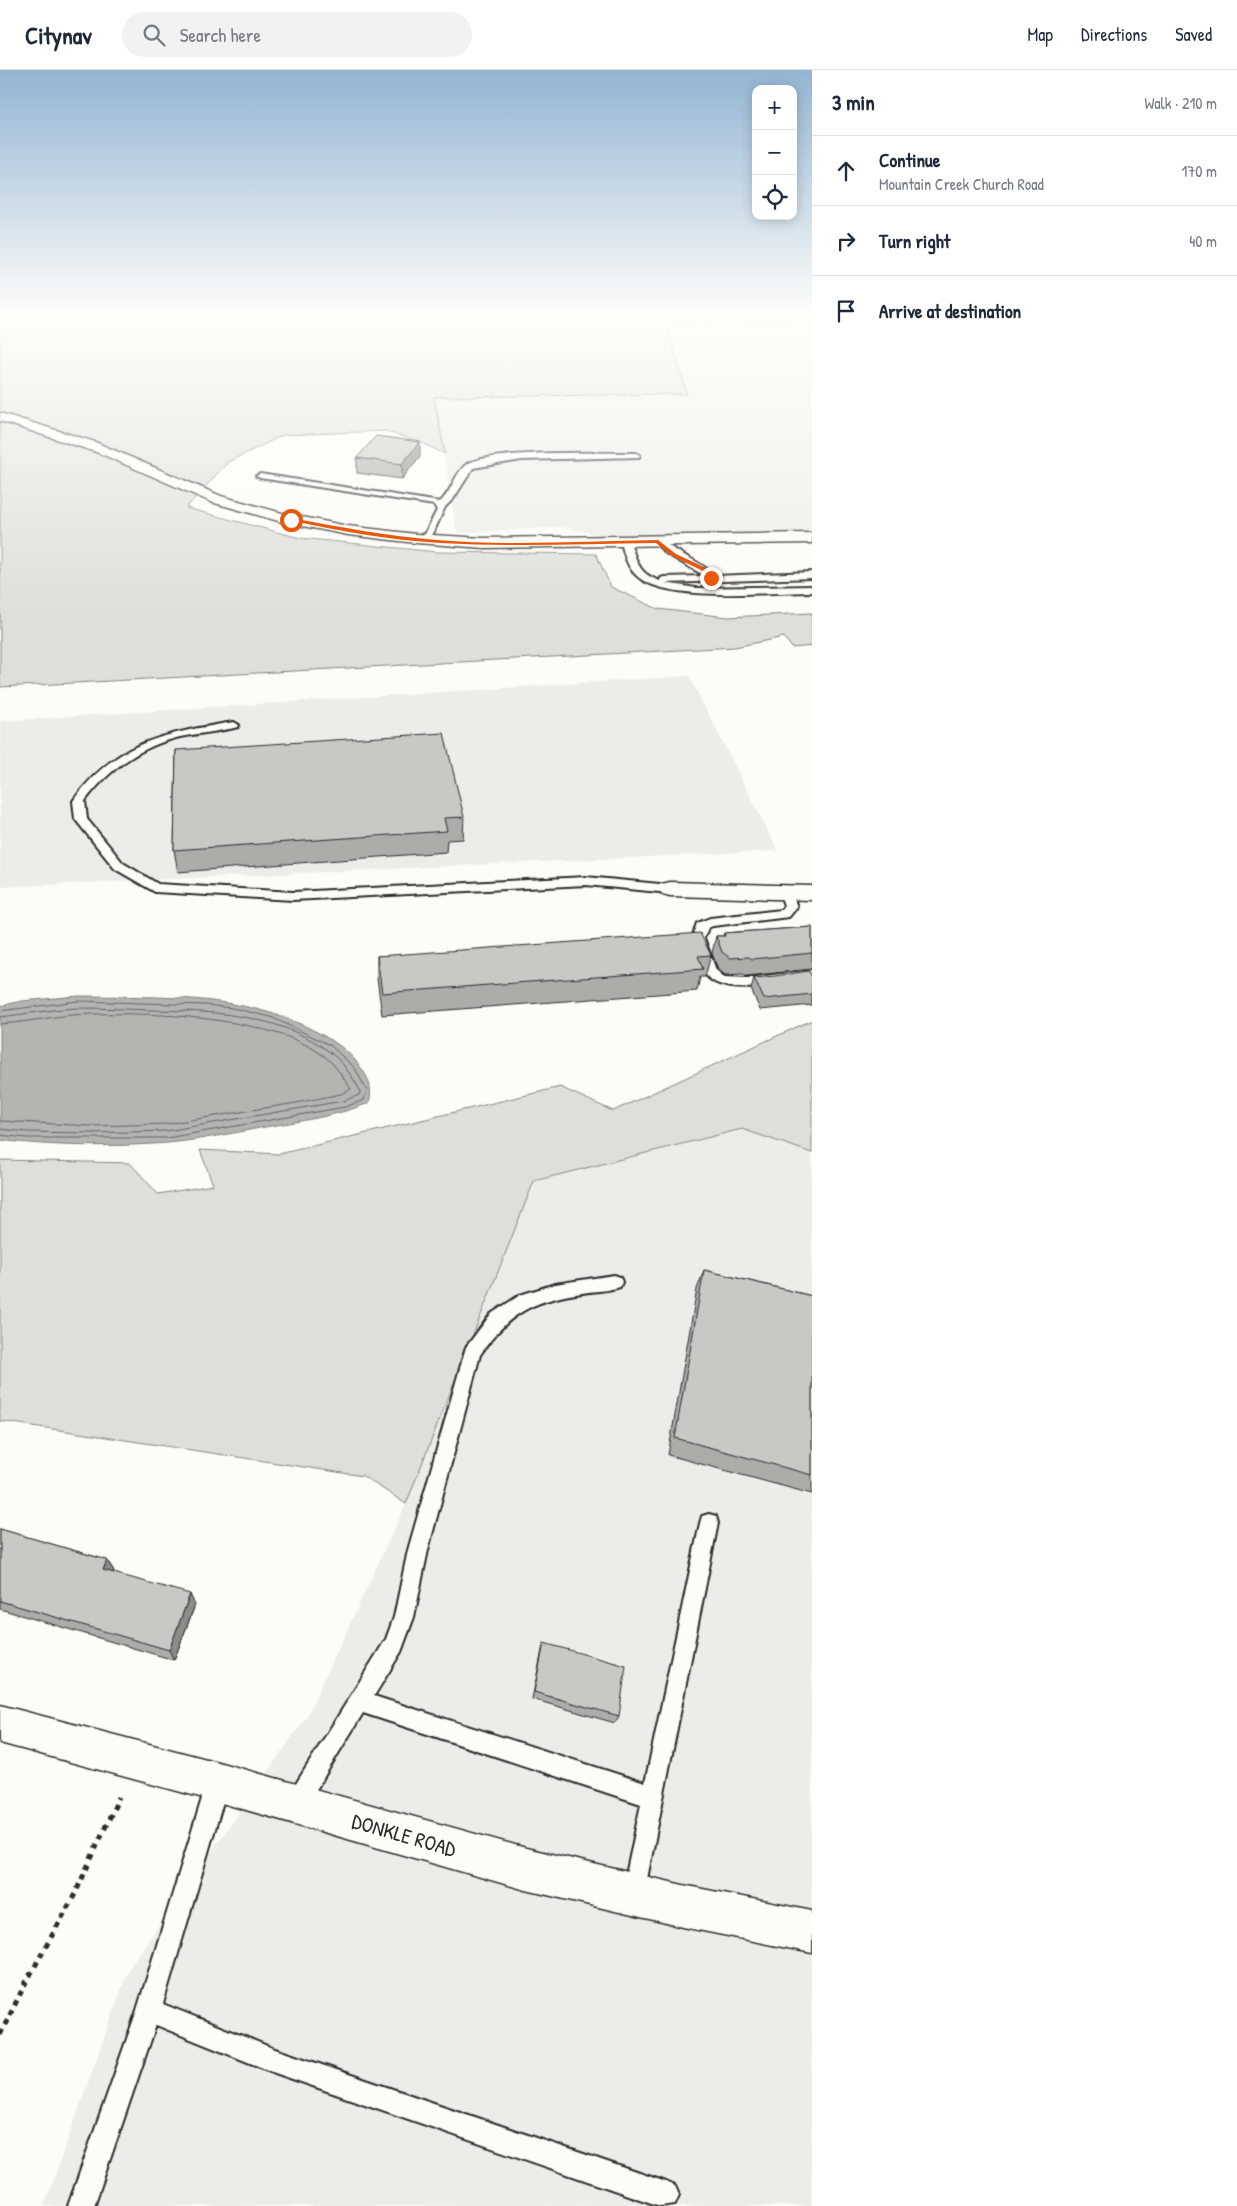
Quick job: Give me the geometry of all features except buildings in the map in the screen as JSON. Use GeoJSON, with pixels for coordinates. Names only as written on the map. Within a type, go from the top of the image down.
{"type":"FeatureCollection","features":[{"type":"Feature","properties":{"kind":"street"},"geometry":{"type":"LineString","coordinates":[[0,417],[94,446],[193,490],[249,509],[347,530],[426,540],[484,543],[812,538]]}},
{"type":"Feature","properties":{"kind":"street"},"geometry":{"type":"LineString","coordinates":[[670,889],[812,893]]}},
{"type":"Feature","properties":{"kind":"street","name":"DONKLE ROAD"},"geometry":{"type":"LineString","coordinates":[[0,1724],[218,1782],[526,1869],[633,1895],[812,1932]]}},
{"type":"Feature","properties":{"kind":"lane"},"geometry":{"type":"LineString","coordinates":[[426,540],[441,510],[441,506],[454,494],[470,466],[504,459],[636,455]]}},
{"type":"Feature","properties":{"kind":"lane"},"geometry":{"type":"LineString","coordinates":[[260,476],[427,500],[441,506]]}},
{"type":"Feature","properties":{"kind":"lane"},"geometry":{"type":"LineString","coordinates":[[658,541],[674,555],[704,570],[711,578]]}},
{"type":"Feature","properties":{"kind":"lane"},"geometry":{"type":"LineString","coordinates":[[625,542],[635,570],[641,576],[653,581],[696,591],[812,589]]}},
{"type":"Feature","properties":{"kind":"lane"},"geometry":{"type":"LineString","coordinates":[[653,581],[812,575]]}},
{"type":"Feature","properties":{"kind":"lane"},"geometry":{"type":"LineString","coordinates":[[234,725],[160,739],[136,750],[111,766],[90,786],[79,801],[81,819],[119,866],[155,888],[248,895],[293,896],[586,881],[670,889]]}},
{"type":"Feature","properties":{"kind":"lane"},"geometry":{"type":"LineString","coordinates":[[786,892],[791,907],[785,914],[710,922],[702,926],[698,938],[710,972],[721,981],[746,983],[812,976]]}},
{"type":"Feature","properties":{"kind":"lane"},"geometry":{"type":"LineString","coordinates":[[294,1804],[394,1645],[404,1617],[418,1550],[472,1352],[488,1329],[501,1315],[526,1300],[581,1285],[614,1282]]}},
{"type":"Feature","properties":{"kind":"lane"},"geometry":{"type":"LineString","coordinates":[[633,1895],[709,1522]]}},
{"type":"Feature","properties":{"kind":"lane"},"geometry":{"type":"LineString","coordinates":[[359,1702],[653,1797]]}},
{"type":"Feature","properties":{"kind":"lane"},"geometry":{"type":"LineString","coordinates":[[81,2206],[149,2010],[218,1782]]}},
{"type":"Feature","properties":{"kind":"lane"},"geometry":{"type":"LineString","coordinates":[[149,2010],[275,2061],[666,2194]]}},
{"type":"Feature","properties":{"kind":"path"},"geometry":{"type":"LineString","coordinates":[[0,2035],[24,1986],[75,1894],[119,1798]]}},
{"type":"Feature","properties":{"kind":"shaded area"},"geometry":{"type":"Polygon","coordinates":[[[0,414],[437,414],[445,454],[420,442],[385,431],[283,435],[228,462],[186,508],[300,538],[437,552],[596,554],[611,587],[658,609],[728,617],[812,613],[812,646],[792,648],[784,637],[735,647],[0,687],[0,414]]]}},
{"type":"Feature","properties":{"kind":"shaded area"},"geometry":{"type":"Polygon","coordinates":[[[437,414],[812,414],[812,531],[605,536],[562,527],[457,533],[437,414]]]}},
{"type":"Feature","properties":{"kind":"shaded area"},"geometry":{"type":"Polygon","coordinates":[[[689,676],[778,851],[0,887],[0,721],[689,676]]]}},
{"type":"Feature","properties":{"kind":"shaded area"},"geometry":{"type":"Polygon","coordinates":[[[812,1020],[812,1153],[742,1129],[534,1181],[406,1504],[363,1476],[0,1421],[0,1160],[130,1163],[158,1194],[213,1185],[200,1150],[279,1154],[560,1087],[613,1111],[812,1020]]]}},
{"type":"Feature","properties":{"kind":"shaded area"},"geometry":{"type":"Polygon","coordinates":[[[742,1129],[812,1153],[812,2206],[44,2206],[129,1968],[307,1716],[406,1504],[534,1181],[742,1129]]]}},
{"type":"Feature","properties":{"kind":"water"},"geometry":{"type":"Polygon","coordinates":[[[78,996],[200,1000],[260,1010],[289,1019],[317,1032],[342,1047],[350,1055],[368,1079],[370,1085],[369,1103],[318,1118],[168,1143],[84,1146],[0,1140],[0,1006],[22,1001],[78,996]]]}},
{"type":"Feature","properties":{"kind":"route"},"geometry":{"type":"LineString","coordinates":[[291,520],[391,537],[437,541],[484,543],[658,541],[665,550],[704,570],[711,578]]}}]}
